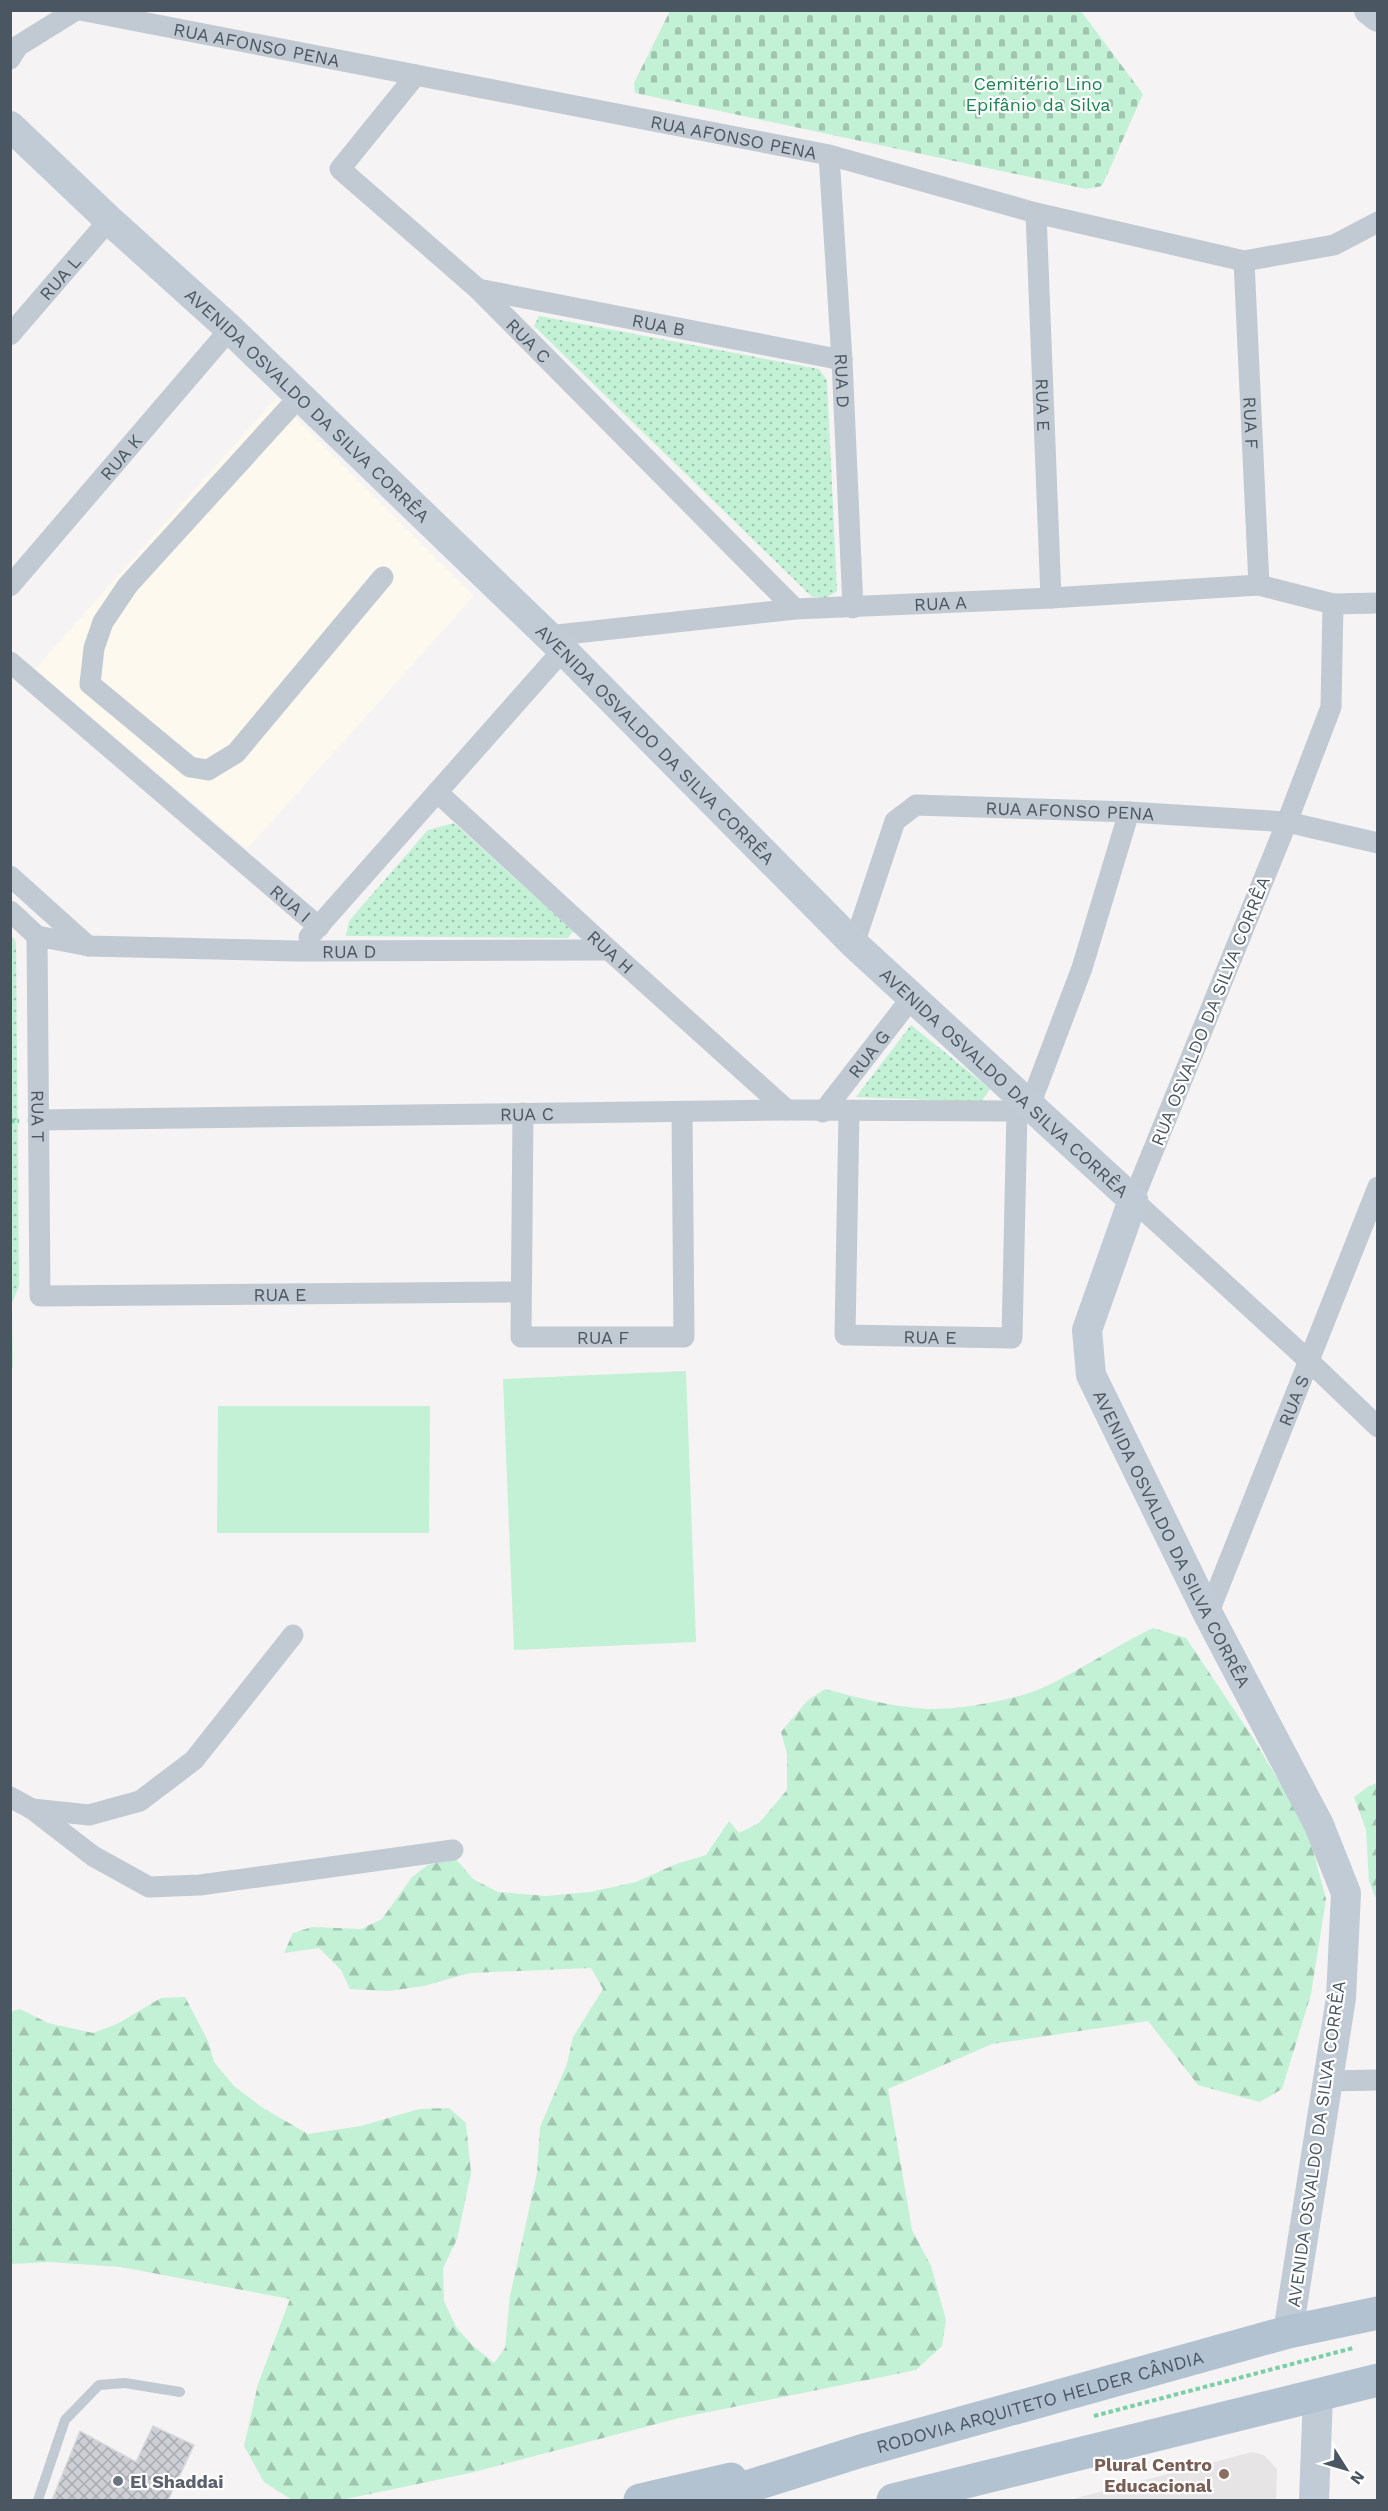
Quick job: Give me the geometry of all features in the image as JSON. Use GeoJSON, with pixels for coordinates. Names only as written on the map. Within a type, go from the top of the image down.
{"type":"FeatureCollection","features":[{"type":"Feature","properties":{"kind":"main road","name":"RODOVIA ARQUITETO HELDER CÂNDIA"},"geometry":{"type":"LineString","coordinates":[[706,2500],[861,2451],[1221,2366],[1288,2332],[1377,2313]]}},
{"type":"Feature","properties":{"kind":"main road"},"geometry":{"type":"LineString","coordinates":[[893,2500],[1377,2379]]}},
{"type":"Feature","properties":{"kind":"main road"},"geometry":{"type":"LineString","coordinates":[[640,2500],[861,2451]]}},
{"type":"Feature","properties":{"kind":"street"},"geometry":{"type":"LineString","coordinates":[[10,59],[18,46],[78,10]]}},
{"type":"Feature","properties":{"kind":"street","name":"RUA AFONSO PENA"},"geometry":{"type":"LineString","coordinates":[[78,10],[829,155],[1036,213],[1244,261],[1334,244],[1377,222]]}},
{"type":"Feature","properties":{"kind":"street"},"geometry":{"type":"LineString","coordinates":[[1369,10],[1377,17]]}},
{"type":"Feature","properties":{"kind":"street","name":"RUA C"},"geometry":{"type":"LineString","coordinates":[[416,75],[340,170],[478,290],[795,609]]}},
{"type":"Feature","properties":{"kind":"street","name":"AVENIDA OSVALDO DA SILVA CORRÊA"},"geometry":{"type":"LineString","coordinates":[[10,126],[109,220],[230,329],[556,643],[854,944],[913,996],[1023,1108],[1133,1200],[1087,1330],[1091,1375],[1208,1614],[1319,1825],[1346,1893],[1341,1998],[1288,2332]]}},
{"type":"Feature","properties":{"kind":"street","name":"RUA D"},"geometry":{"type":"LineString","coordinates":[[829,155],[842,360],[853,608]]}},
{"type":"Feature","properties":{"kind":"street","name":"RUA E"},"geometry":{"type":"LineString","coordinates":[[1036,213],[1052,598]]}},
{"type":"Feature","properties":{"kind":"street","name":"RUA L"},"geometry":{"type":"LineString","coordinates":[[10,334],[109,220]]}},
{"type":"Feature","properties":{"kind":"street","name":"RUA F"},"geometry":{"type":"LineString","coordinates":[[1244,261],[1259,585]]}},
{"type":"Feature","properties":{"kind":"street","name":"RUA B"},"geometry":{"type":"LineString","coordinates":[[478,290],[842,360]]}},
{"type":"Feature","properties":{"kind":"street","name":"RUA K"},"geometry":{"type":"LineString","coordinates":[[10,586],[230,329]]}},
{"type":"Feature","properties":{"kind":"street"},"geometry":{"type":"LineString","coordinates":[[299,397],[128,585],[103,622],[94,648],[90,684],[190,767],[208,770],[236,753],[383,578]]}},
{"type":"Feature","properties":{"kind":"street","name":"RUA A"},"geometry":{"type":"LineString","coordinates":[[556,643],[795,609],[1052,598],[1259,585],[1333,604],[1377,603]]}},
{"type":"Feature","properties":{"kind":"street"},"geometry":{"type":"LineString","coordinates":[[1287,822],[1330,707],[1333,604]]}},
{"type":"Feature","properties":{"kind":"street","name":"RUA I"},"geometry":{"type":"LineString","coordinates":[[10,662],[319,927],[437,792],[556,643]]}},
{"type":"Feature","properties":{"kind":"street","name":"RUA H"},"geometry":{"type":"LineString","coordinates":[[437,792],[787,1110]]}},
{"type":"Feature","properties":{"kind":"street","name":"RUA AFONSO PENA"},"geometry":{"type":"LineString","coordinates":[[854,944],[894,821],[916,805],[1129,812],[1287,822],[1377,843]]}},
{"type":"Feature","properties":{"kind":"street"},"geometry":{"type":"LineString","coordinates":[[1023,1108],[1082,968],[1129,812]]}},
{"type":"Feature","properties":{"kind":"street","name":"RUA OSVALDO DA SILVA CORRÊA"},"geometry":{"type":"LineString","coordinates":[[1133,1200],[1287,822]]}},
{"type":"Feature","properties":{"kind":"street"},"geometry":{"type":"LineString","coordinates":[[10,876],[89,946]]}},
{"type":"Feature","properties":{"kind":"street"},"geometry":{"type":"LineString","coordinates":[[10,911],[37,936]]}},
{"type":"Feature","properties":{"kind":"street"},"geometry":{"type":"LineString","coordinates":[[297,951],[319,927]]}},
{"type":"Feature","properties":{"kind":"street","name":"RUA D"},"geometry":{"type":"LineString","coordinates":[[37,936],[89,946],[297,951],[609,950]]}},
{"type":"Feature","properties":{"kind":"street","name":"RUA T"},"geometry":{"type":"LineString","coordinates":[[37,936],[40,1296]]}},
{"type":"Feature","properties":{"kind":"street","name":"RUA G"},"geometry":{"type":"LineString","coordinates":[[823,1112],[913,996]]}},
{"type":"Feature","properties":{"kind":"street","name":"RUA C"},"geometry":{"type":"LineString","coordinates":[[38,1120],[787,1110],[849,1112],[1023,1108]]}},
{"type":"Feature","properties":{"kind":"street","name":"RUA E"},"geometry":{"type":"LineString","coordinates":[[849,1112],[845,1335],[1012,1338],[1023,1108]]}},
{"type":"Feature","properties":{"kind":"street","name":"RUA F"},"geometry":{"type":"LineString","coordinates":[[523,1113],[521,1337],[684,1336],[682,1112]]}},
{"type":"Feature","properties":{"kind":"street","name":"RUA S"},"geometry":{"type":"LineString","coordinates":[[1208,1614],[1377,1187]]}},
{"type":"Feature","properties":{"kind":"street"},"geometry":{"type":"LineString","coordinates":[[1133,1200],[1309,1361],[1377,1427]]}},
{"type":"Feature","properties":{"kind":"street","name":"RUA E"},"geometry":{"type":"LineString","coordinates":[[40,1296],[521,1292]]}},
{"type":"Feature","properties":{"kind":"street"},"geometry":{"type":"LineString","coordinates":[[32,1809],[89,1815],[140,1801],[194,1760],[293,1635]]}},
{"type":"Feature","properties":{"kind":"street"},"geometry":{"type":"LineString","coordinates":[[10,1797],[32,1809],[93,1856],[149,1887],[200,1885],[453,1850]]}},
{"type":"Feature","properties":{"kind":"street"},"geometry":{"type":"LineString","coordinates":[[1328,2081],[1377,2080]]}},
{"type":"Feature","properties":{"kind":"street"},"geometry":{"type":"LineString","coordinates":[[1314,2500],[1318,2395]]}},
{"type":"Feature","properties":{"kind":"lane"},"geometry":{"type":"LineString","coordinates":[[38,2500],[65,2421],[99,2385],[125,2383],[180,2392]]}},
{"type":"Feature","properties":{"kind":"path"},"geometry":{"type":"LineString","coordinates":[[1088,2418],[1221,2366],[1354,2348]]}},
{"type":"Feature","properties":{"kind":"path"},"geometry":{"type":"LineString","coordinates":[[1221,2366],[1228,2417]]}},
{"type":"Feature","properties":{"kind":"shaded area"},"geometry":{"type":"Polygon","coordinates":[[[276,398],[474,596],[247,849],[35,669],[276,398]]]}},
{"type":"Feature","properties":{"kind":"shaded area","name":"Plural Centro Educacional"},"geometry":{"type":"Polygon","coordinates":[[[1252,2452],[1264,2455],[1277,2469],[1276,2500],[1069,2500],[1252,2452]]]}},
{"type":"Feature","properties":{"kind":"green space","name":"Cemitério Lino Epifânio da Silva"},"geometry":{"type":"Polygon","coordinates":[[[1080,10],[1143,94],[1102,186],[1086,189],[635,93],[634,83],[670,11],[1080,10]]]}},
{"type":"Feature","properties":{"kind":"green space"},"geometry":{"type":"Polygon","coordinates":[[[539,316],[819,369],[827,380],[837,591],[826,598],[811,596],[534,326],[539,316]]]}},
{"type":"Feature","properties":{"kind":"green space"},"geometry":{"type":"Polygon","coordinates":[[[454,823],[573,931],[568,938],[346,936],[349,921],[428,830],[454,823]]]}},
{"type":"Feature","properties":{"kind":"green space"},"geometry":{"type":"Polygon","coordinates":[[[10,934],[16,942],[19,1286],[12,1303],[13,1368],[10,1368],[10,934]]]}},
{"type":"Feature","properties":{"kind":"green space"},"geometry":{"type":"Polygon","coordinates":[[[911,1025],[990,1089],[981,1102],[856,1097],[911,1025]]]}},
{"type":"Feature","properties":{"kind":"green space"},"geometry":{"type":"Polygon","coordinates":[[[686,1371],[696,1642],[514,1650],[503,1379],[686,1371]]]}},
{"type":"Feature","properties":{"kind":"green space"},"geometry":{"type":"Polygon","coordinates":[[[218,1406],[430,1406],[429,1533],[217,1533],[218,1406]]]}},
{"type":"Feature","properties":{"kind":"green space"},"geometry":{"type":"Polygon","coordinates":[[[1153,1628],[1186,1638],[1253,1738],[1307,1828],[1326,1899],[1311,1994],[1282,2089],[1260,2102],[1198,2085],[1148,2021],[992,2044],[888,2089],[912,2230],[931,2266],[946,2320],[942,2346],[916,2370],[679,2418],[470,2473],[341,2500],[292,2500],[264,2482],[244,2446],[258,2384],[290,2299],[121,2267],[49,2262],[11,2264],[10,2012],[20,2009],[48,2023],[93,2033],[117,2024],[161,1998],[185,1997],[208,2041],[214,2062],[234,2086],[263,2108],[308,2134],[361,2126],[419,2109],[449,2108],[466,2123],[471,2173],[457,2239],[443,2268],[444,2301],[456,2327],[472,2345],[494,2363],[505,2348],[510,2296],[537,2173],[540,2127],[567,2064],[573,2037],[603,1989],[591,1968],[470,1973],[424,1986],[388,1991],[350,1989],[341,1970],[319,1948],[284,1953],[293,1933],[312,1927],[361,1929],[382,1919],[412,1877],[428,1865],[456,1859],[473,1879],[498,1892],[545,1896],[590,1892],[636,1882],[676,1864],[706,1855],[729,1821],[739,1833],[759,1823],[787,1790],[787,1754],[781,1732],[807,1701],[825,1689],[876,1702],[915,1708],[954,1708],[985,1703],[1040,1689],[1153,1628]]]}},
{"type":"Feature","properties":{"kind":"green space"},"geometry":{"type":"Polygon","coordinates":[[[1377,1783],[1378,1896],[1375,1897],[1369,1881],[1366,1830],[1354,1797],[1377,1783]]]}},
{"type":"Feature","properties":{"kind":"building","name":"El Shaddai"},"geometry":{"type":"Polygon","coordinates":[[[153,2426],[194,2445],[168,2500],[52,2500],[80,2431],[136,2462],[153,2426]]]}},
{"type":"Feature","properties":{"kind":"place","name":"Plural Centro Educacional"},"geometry":{"type":"Point","coordinates":[1224,2474]}},
{"type":"Feature","properties":{"kind":"place","name":"El Shaddai"},"geometry":{"type":"Point","coordinates":[118,2481]}}]}
